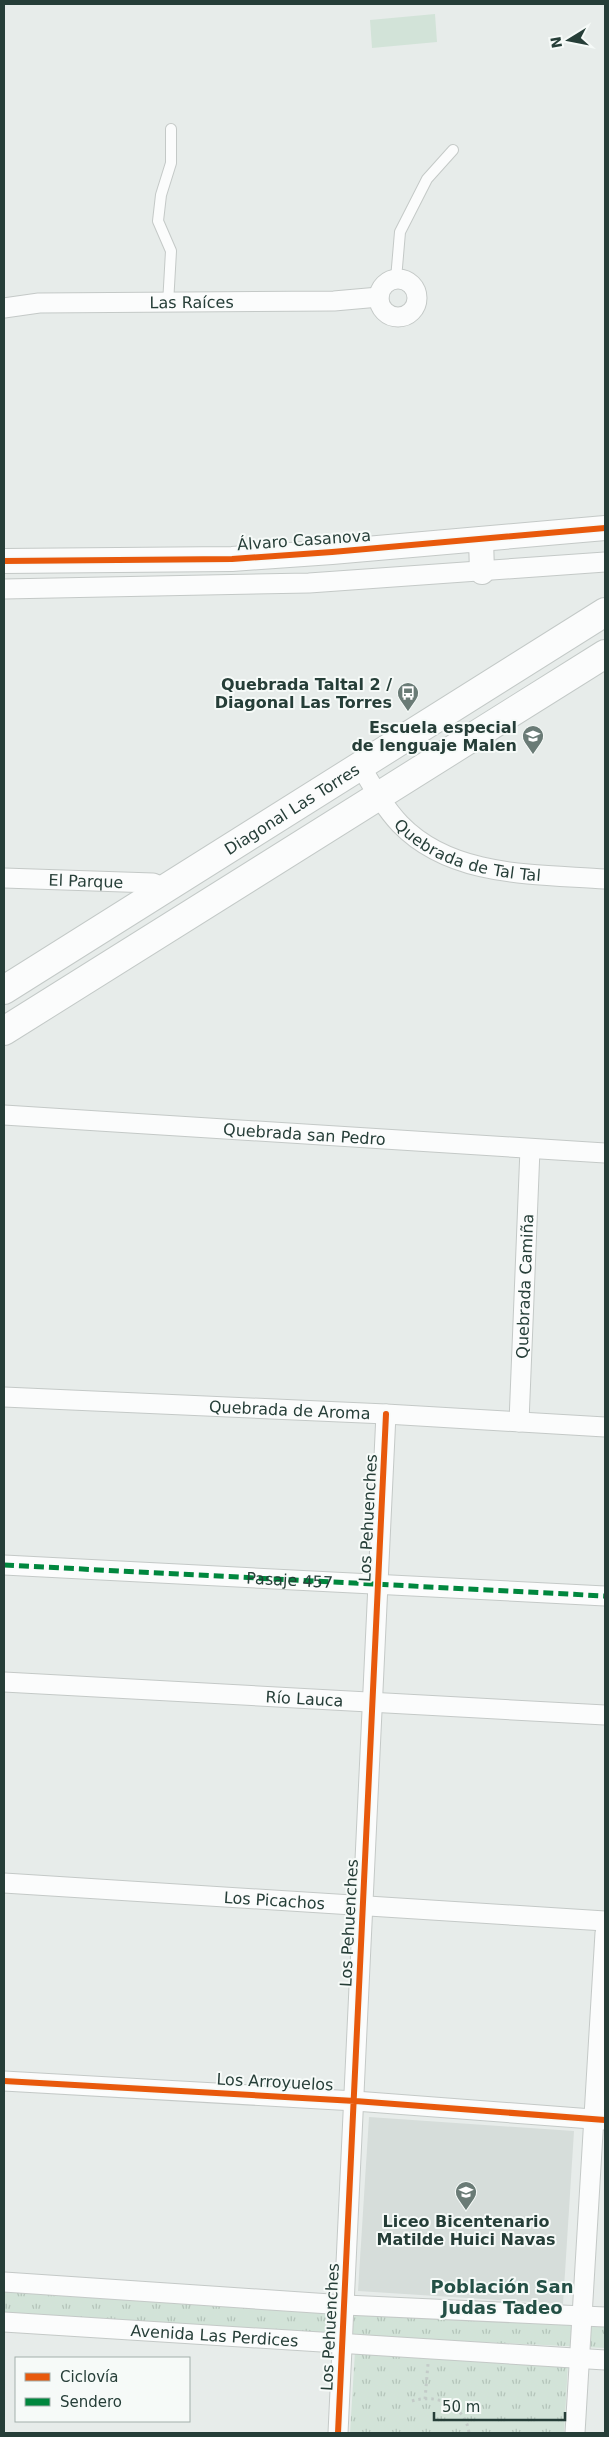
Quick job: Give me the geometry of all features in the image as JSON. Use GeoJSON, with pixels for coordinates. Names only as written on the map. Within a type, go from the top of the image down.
{"type":"FeatureCollection","features":[{"type":"Feature","properties":{"kind":"main road","name":"Diagonal Las Torres"},"geometry":{"type":"LineString","coordinates":[[4,990],[362,767],[605,612]]}},
{"type":"Feature","properties":{"kind":"main road","name":"Diagonal Las Torres"},"geometry":{"type":"LineString","coordinates":[[4,1031],[605,654]]}},
{"type":"Feature","properties":{"kind":"street"},"geometry":{"type":"LineString","coordinates":[[396,279],[410,283],[417,295],[414,308],[403,316],[389,315],[380,304],[379,297],[384,284],[396,279]]}},
{"type":"Feature","properties":{"kind":"street","name":"Las Raíces"},"geometry":{"type":"LineString","coordinates":[[4,308],[39,303],[168,304],[334,301],[379,297]]}},
{"type":"Feature","properties":{"kind":"street","name":"Álvaro Casanova"},"geometry":{"type":"LineString","coordinates":[[4,561],[232,559],[605,528]]}},
{"type":"Feature","properties":{"kind":"street"},"geometry":{"type":"LineString","coordinates":[[481,539],[482,572]]}},
{"type":"Feature","properties":{"kind":"street"},"geometry":{"type":"LineString","coordinates":[[4,589],[309,583],[605,562]]}},
{"type":"Feature","properties":{"kind":"street","name":"Quebrada de Tal Tal"},"geometry":{"type":"LineString","coordinates":[[362,767],[378,795],[408,830],[423,843],[450,858],[489,868],[530,874],[605,879]]}},
{"type":"Feature","properties":{"kind":"street","name":"El Parque"},"geometry":{"type":"LineString","coordinates":[[4,878],[153,883],[167,889]]}},
{"type":"Feature","properties":{"kind":"street","name":"Quebrada san Pedro"},"geometry":{"type":"LineString","coordinates":[[4,1115],[605,1153]]}},
{"type":"Feature","properties":{"kind":"street","name":"Quebrada Camiña"},"geometry":{"type":"LineString","coordinates":[[519,1422],[530,1149]]}},
{"type":"Feature","properties":{"kind":"street","name":"Quebrada de Aroma"},"geometry":{"type":"LineString","coordinates":[[4,1397],[386,1414],[605,1427]]}},
{"type":"Feature","properties":{"kind":"street","name":"Los Pehuenches"},"geometry":{"type":"LineString","coordinates":[[338,2433],[386,1414]]}},
{"type":"Feature","properties":{"kind":"street","name":"Pasaje 457"},"geometry":{"type":"LineString","coordinates":[[4,1565],[605,1596]]}},
{"type":"Feature","properties":{"kind":"street","name":"Río Lauca"},"geometry":{"type":"LineString","coordinates":[[4,1682],[605,1715]]}},
{"type":"Feature","properties":{"kind":"street","name":"Los Picachos"},"geometry":{"type":"LineString","coordinates":[[4,1883],[605,1921]]}},
{"type":"Feature","properties":{"kind":"street"},"geometry":{"type":"LineString","coordinates":[[575,2433],[582,2315],[600,2120],[605,1933]]}},
{"type":"Feature","properties":{"kind":"street","name":"Los Arroyuelos"},"geometry":{"type":"LineString","coordinates":[[4,2081],[354,2101],[600,2120]]}},
{"type":"Feature","properties":{"kind":"street"},"geometry":{"type":"LineString","coordinates":[[4,2282],[345,2305],[605,2317]]}},
{"type":"Feature","properties":{"kind":"street","name":"Avenida Las Perdices"},"geometry":{"type":"LineString","coordinates":[[4,2322],[605,2360]]}},
{"type":"Feature","properties":{"kind":"lane"},"geometry":{"type":"LineString","coordinates":[[168,304],[171,251],[158,221],[160,195],[171,163],[171,130]]}},
{"type":"Feature","properties":{"kind":"lane"},"geometry":{"type":"LineString","coordinates":[[396,279],[400,232],[427,179],[453,150]]}},
{"type":"Feature","properties":{"kind":"path"},"geometry":{"type":"LineString","coordinates":[[425,2399],[429,2348]]}},
{"type":"Feature","properties":{"kind":"path"},"geometry":{"type":"LineString","coordinates":[[412,2400],[438,2400],[455,2406],[466,2420],[469,2433]]}},
{"type":"Feature","properties":{"kind":"shaded area","name":"Liceo Bicentenario Matilde Huici Navas"},"geometry":{"type":"Polygon","coordinates":[[[369,2117],[574,2131],[563,2304],[358,2291],[369,2117]]]}},
{"type":"Feature","properties":{"kind":"green space"},"geometry":{"type":"Polygon","coordinates":[[[435,14],[437,42],[372,48],[370,20],[435,14]]]}},
{"type":"Feature","properties":{"kind":"green space"},"geometry":{"type":"Polygon","coordinates":[[[4,2286],[605,2327],[605,2348],[4,2319],[4,2286]]]}},
{"type":"Feature","properties":{"kind":"green space"},"geometry":{"type":"Polygon","coordinates":[[[355,2351],[568,2364],[564,2433],[350,2433],[355,2351]]]}},
{"type":"Feature","properties":{"kind":"marked path"},"geometry":{"type":"LineString","coordinates":[[4,1565],[605,1596]]}},
{"type":"Feature","properties":{"kind":"cycle path"},"geometry":{"type":"LineString","coordinates":[[4,561],[232,559],[605,528]]}},
{"type":"Feature","properties":{"kind":"cycle path"},"geometry":{"type":"LineString","coordinates":[[338,2433],[386,1414]]}},
{"type":"Feature","properties":{"kind":"cycle path"},"geometry":{"type":"LineString","coordinates":[[4,2081],[355,2101],[605,2120]]}},
{"type":"Feature","properties":{"kind":"place","name":"Quebrada Taltal 2 / Diagonal Las Torres"},"geometry":{"type":"Point","coordinates":[408,712]}},
{"type":"Feature","properties":{"kind":"place","name":"Escuela especial de lenguaje Malen"},"geometry":{"type":"Point","coordinates":[533,755]}},
{"type":"Feature","properties":{"kind":"place","name":"Liceo Bicentenario Matilde Huici Navas"},"geometry":{"type":"Point","coordinates":[466,2211]}},
{"type":"Feature","properties":{"kind":"district","name":"Población San Judas Tadeo"},"geometry":{"type":"Point","coordinates":[502,2296]}}]}
